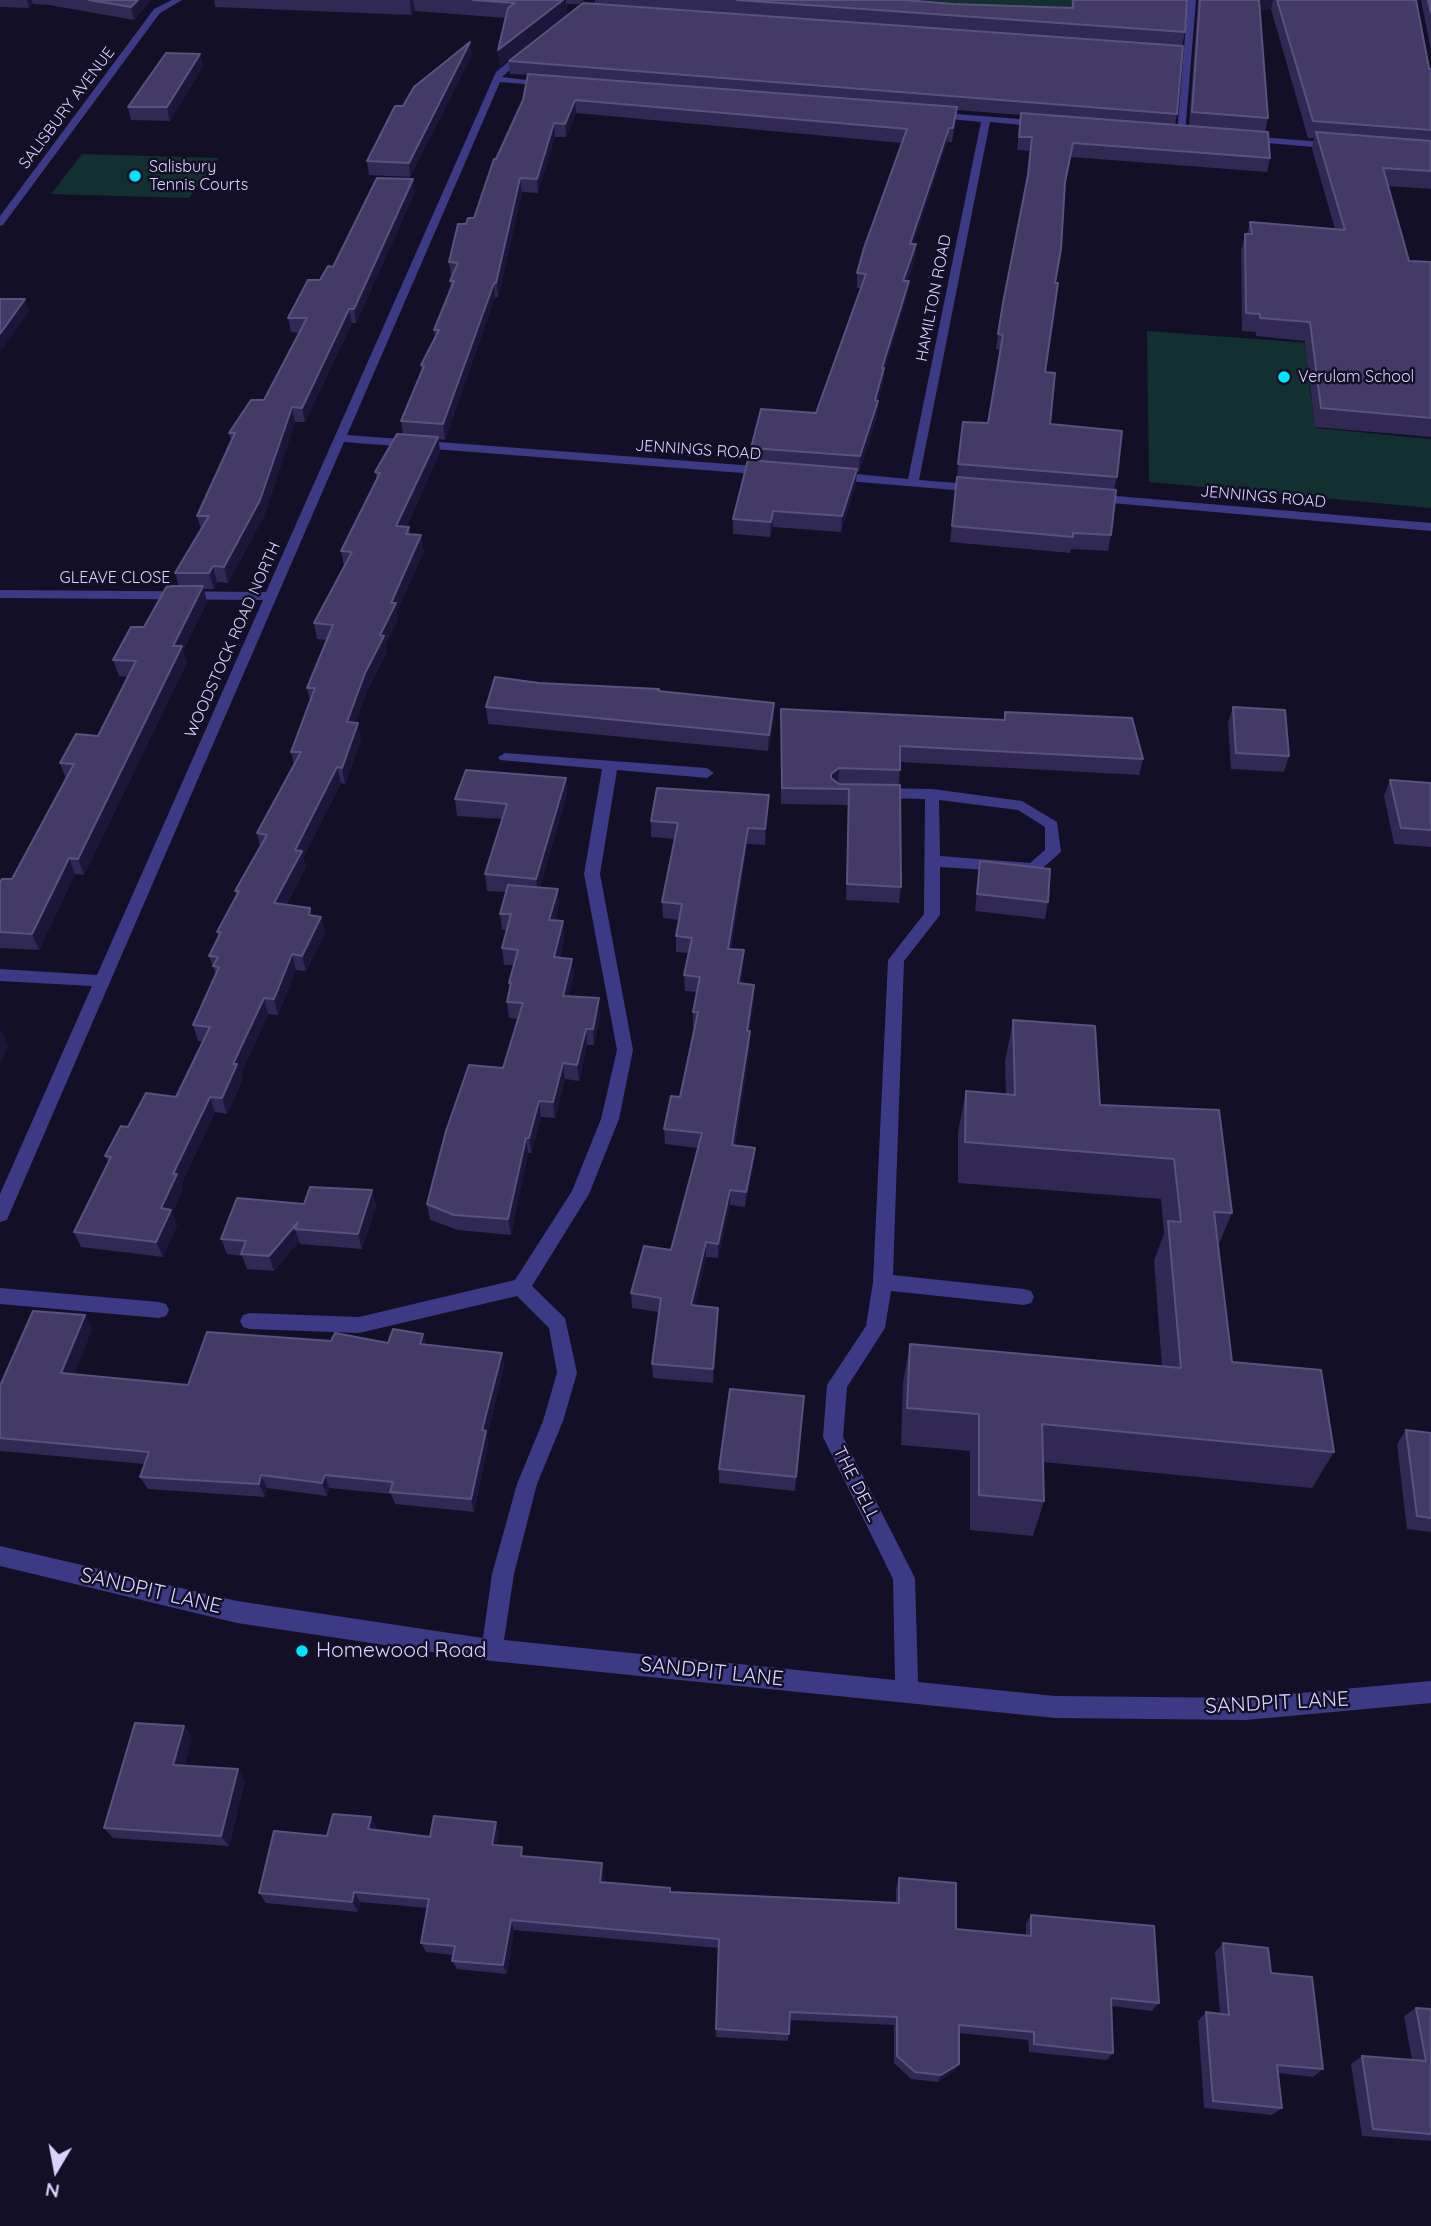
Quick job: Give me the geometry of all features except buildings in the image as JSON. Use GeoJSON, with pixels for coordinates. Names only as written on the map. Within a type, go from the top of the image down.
{"type":"FeatureCollection","features":[{"type":"Feature","properties":{"kind":"street","name":"SALISBURY AVENUE"},"geometry":{"type":"LineString","coordinates":[[0,223],[157,11],[178,0]]}},
{"type":"Feature","properties":{"kind":"street"},"geometry":{"type":"LineString","coordinates":[[1181,134],[1192,0]]}},
{"type":"Feature","properties":{"kind":"street"},"geometry":{"type":"LineString","coordinates":[[149,1],[157,11]]}},
{"type":"Feature","properties":{"kind":"street"},"geometry":{"type":"LineString","coordinates":[[539,42],[500,72],[496,79],[565,84]]}},
{"type":"Feature","properties":{"kind":"street"},"geometry":{"type":"LineString","coordinates":[[1174,53],[1188,54]]}},
{"type":"Feature","properties":{"kind":"street","name":"WOODSTOCK ROAD NORTH"},"geometry":{"type":"LineString","coordinates":[[0,1215],[496,79]]}},
{"type":"Feature","properties":{"kind":"street"},"geometry":{"type":"LineString","coordinates":[[918,114],[1051,124]]}},
{"type":"Feature","properties":{"kind":"street","name":"HAMILTON ROAD"},"geometry":{"type":"LineString","coordinates":[[912,482],[986,119]]}},
{"type":"Feature","properties":{"kind":"street"},"geometry":{"type":"LineString","coordinates":[[1168,133],[1195,135]]}},
{"type":"Feature","properties":{"kind":"street"},"geometry":{"type":"LineString","coordinates":[[1237,138],[1348,147]]}},
{"type":"Feature","properties":{"kind":"street","name":"JENNINGS ROAD"},"geometry":{"type":"LineString","coordinates":[[339,438],[776,471]]}},
{"type":"Feature","properties":{"kind":"street"},"geometry":{"type":"LineString","coordinates":[[817,475],[994,489]]}},
{"type":"Feature","properties":{"kind":"street","name":"JENNINGS ROAD"},"geometry":{"type":"LineString","coordinates":[[1076,496],[1431,527]]}},
{"type":"Feature","properties":{"kind":"street","name":"GLEAVE CLOSE"},"geometry":{"type":"LineString","coordinates":[[0,594],[272,596]]}},
{"type":"Feature","properties":{"kind":"street"},"geometry":{"type":"LineString","coordinates":[[505,757],[707,773]]}},
{"type":"Feature","properties":{"kind":"street"},"geometry":{"type":"LineString","coordinates":[[250,1321],[359,1325],[521,1287],[580,1194],[610,1119],[625,1051],[592,874],[610,767]]}},
{"type":"Feature","properties":{"kind":"street"},"geometry":{"type":"LineString","coordinates":[[865,792],[932,794],[1022,806],[1052,825],[1053,852],[1033,867],[933,861]]}},
{"type":"Feature","properties":{"kind":"street","name":"THE DELL"},"geometry":{"type":"LineString","coordinates":[[907,1692],[904,1578],[833,1437],[837,1385],[875,1328],[883,1282],[896,960],[932,915],[932,794]]}},
{"type":"Feature","properties":{"kind":"street"},"geometry":{"type":"LineString","coordinates":[[0,975],[102,981]]}},
{"type":"Feature","properties":{"kind":"street"},"geometry":{"type":"LineString","coordinates":[[883,1282],[1024,1297]]}},
{"type":"Feature","properties":{"kind":"street"},"geometry":{"type":"LineString","coordinates":[[492,1650],[503,1574],[520,1509],[567,1373],[558,1324],[521,1287]]}},
{"type":"Feature","properties":{"kind":"street"},"geometry":{"type":"LineString","coordinates":[[0,1296],[159,1310]]}},
{"type":"Feature","properties":{"kind":"street","name":"SANDPIT LANE"},"geometry":{"type":"LineString","coordinates":[[0,1556],[237,1612],[492,1650],[1055,1707],[1246,1709],[1431,1692]]}},
{"type":"Feature","properties":{"kind":"green space"},"geometry":{"type":"Polygon","coordinates":[[[919,0],[1071,0],[1072,12],[919,0]]]}},
{"type":"Feature","properties":{"kind":"green space","name":"Salisbury Tennis Courts"},"geometry":{"type":"Polygon","coordinates":[[[82,154],[219,158],[189,198],[51,194],[82,154]]]}},
{"type":"Feature","properties":{"kind":"green space"},"geometry":{"type":"Polygon","coordinates":[[[1147,331],[1419,351],[1430,396],[1309,384],[1316,428],[1431,439],[1431,508],[1149,482],[1147,331]]]}},
{"type":"Feature","properties":{"kind":"place","name":"Salisbury Tennis Courts"},"geometry":{"type":"Point","coordinates":[135,176]}},
{"type":"Feature","properties":{"kind":"place","name":"Verulam School"},"geometry":{"type":"Point","coordinates":[1284,377]}},
{"type":"Feature","properties":{"kind":"place","name":"Homewood Road"},"geometry":{"type":"Point","coordinates":[302,1651]}}]}
